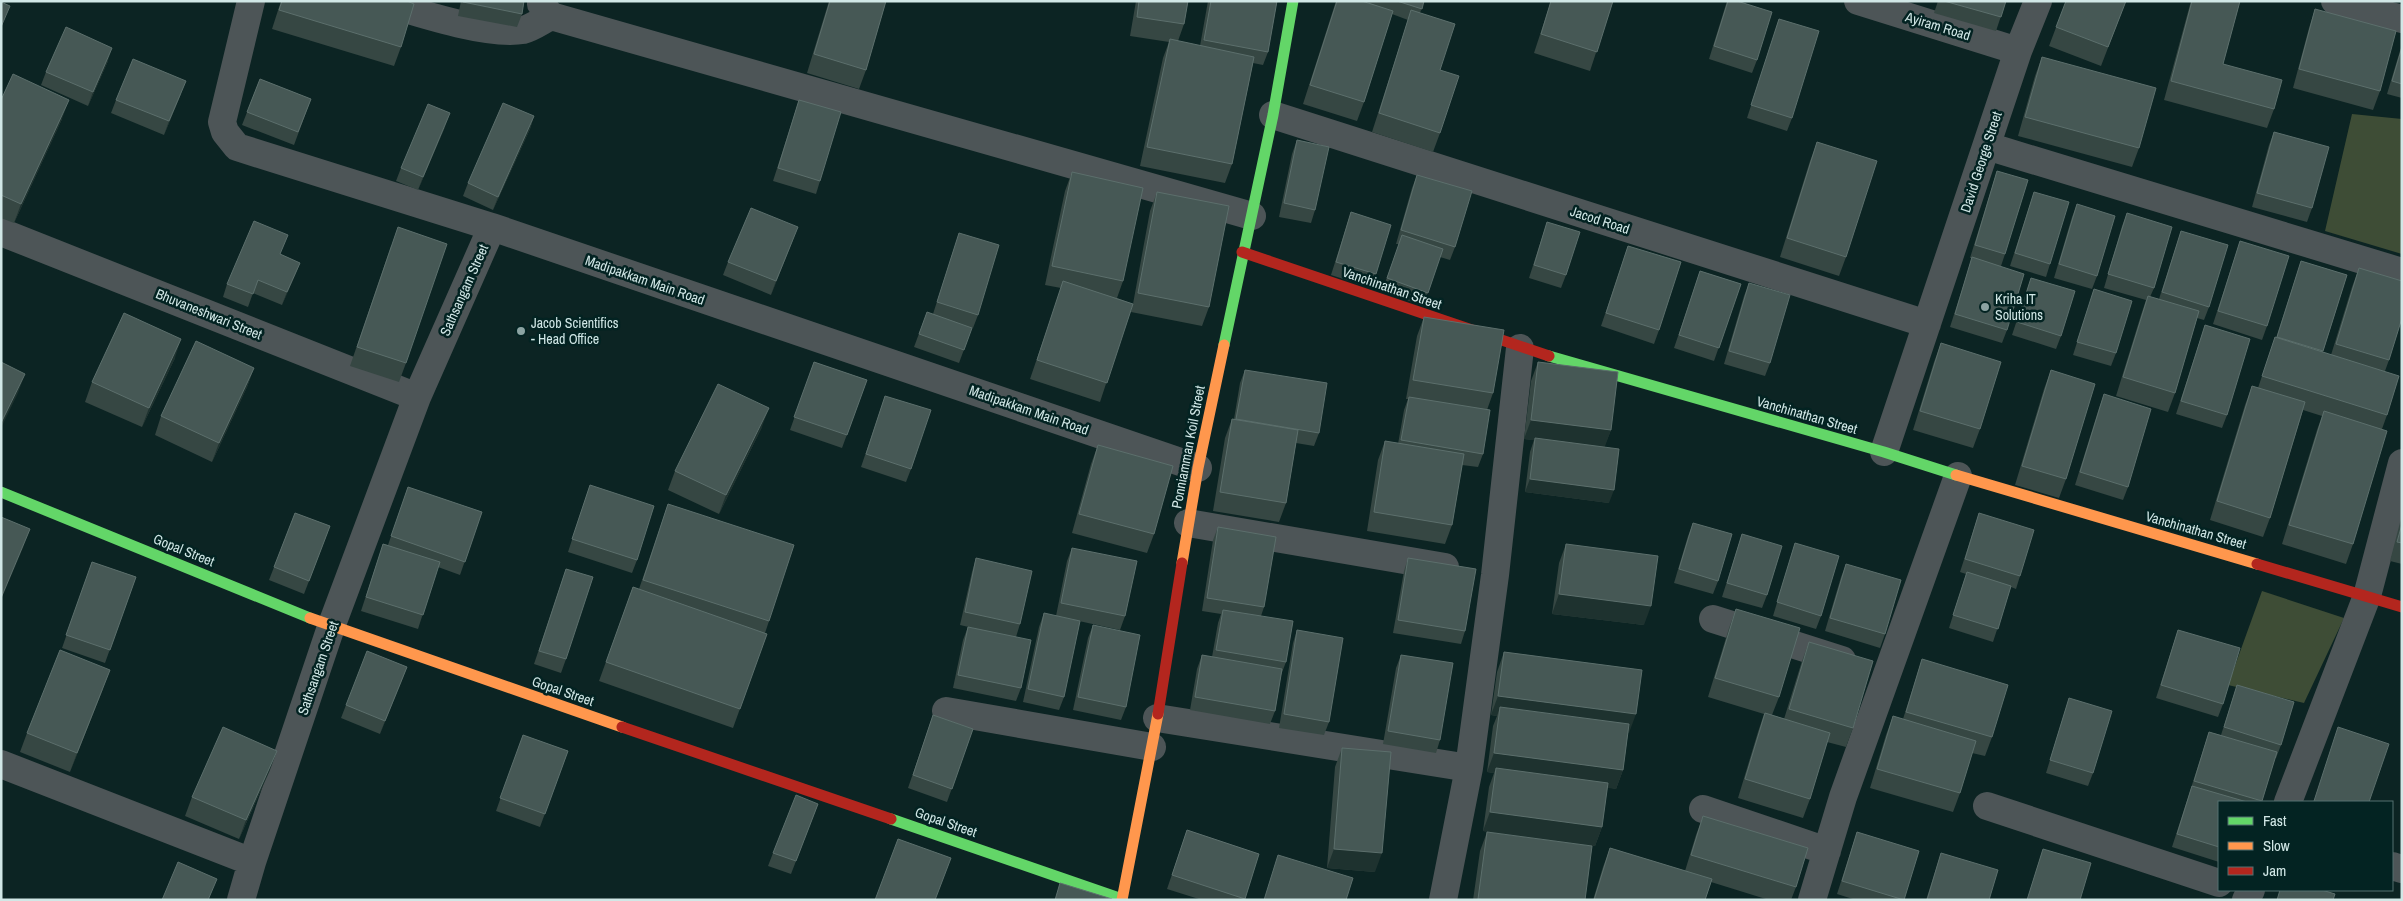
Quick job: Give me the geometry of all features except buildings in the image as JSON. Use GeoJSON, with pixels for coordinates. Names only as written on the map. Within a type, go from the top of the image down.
{"type":"FeatureCollection","features":[{"type":"Feature","properties":{"kind":"street","name":"Madipakkam Main Road"},"geometry":{"type":"LineString","coordinates":[[252,1],[222,122],[225,132],[237,147],[492,227],[1198,468]]}},
{"type":"Feature","properties":{"kind":"street"},"geometry":{"type":"LineString","coordinates":[[379,1],[428,16],[500,31],[525,30],[546,8],[1252,216]]}},
{"type":"Feature","properties":{"kind":"street","name":"Ponniamman Koil Street"},"geometry":{"type":"LineString","coordinates":[[1122,899],[1152,747],[1198,468],[1242,252],[1252,216],[1273,116],[1293,1]]}},
{"type":"Feature","properties":{"kind":"street","name":"Ayiram Road"},"geometry":{"type":"LineString","coordinates":[[1858,1],[2018,51]]}},
{"type":"Feature","properties":{"kind":"street","name":"David George Street"},"geometry":{"type":"LineString","coordinates":[[1884,452],[2018,51],[2038,1]]}},
{"type":"Feature","properties":{"kind":"street"},"geometry":{"type":"LineString","coordinates":[[2335,1],[2402,19]]}},
{"type":"Feature","properties":{"kind":"street","name":"Jacod Road"},"geometry":{"type":"LineString","coordinates":[[1273,116],[1927,324]]}},
{"type":"Feature","properties":{"kind":"street"},"geometry":{"type":"LineString","coordinates":[[1987,146],[2402,272]]}},
{"type":"Feature","properties":{"kind":"street","name":"Sathsangam Street"},"geometry":{"type":"LineString","coordinates":[[241,900],[252,862],[332,627],[417,397],[492,227]]}},
{"type":"Feature","properties":{"kind":"street","name":"Bhuvaneshwari Street"},"geometry":{"type":"LineString","coordinates":[[1,232],[417,397]]}},
{"type":"Feature","properties":{"kind":"street","name":"Vanchinathan Street"},"geometry":{"type":"LineString","coordinates":[[1242,252],[1520,348],[1884,452],[1958,476],[2402,607]]}},
{"type":"Feature","properties":{"kind":"street"},"geometry":{"type":"LineString","coordinates":[[1443,900],[1469,768],[1495,575],[1520,348]]}},
{"type":"Feature","properties":{"kind":"street"},"geometry":{"type":"LineString","coordinates":[[2288,801],[2367,596],[2402,463]]}},
{"type":"Feature","properties":{"kind":"street"},"geometry":{"type":"LineString","coordinates":[[1812,900],[1843,797],[1958,476]]}},
{"type":"Feature","properties":{"kind":"street","name":"Gopal Street"},"geometry":{"type":"LineString","coordinates":[[1,492],[332,627],[1122,899]]}},
{"type":"Feature","properties":{"kind":"street"},"geometry":{"type":"LineString","coordinates":[[1188,523],[1495,575]]}},
{"type":"Feature","properties":{"kind":"street"},"geometry":{"type":"LineString","coordinates":[[1713,619],[1887,674]]}},
{"type":"Feature","properties":{"kind":"street"},"geometry":{"type":"LineString","coordinates":[[946,711],[1152,747]]}},
{"type":"Feature","properties":{"kind":"street"},"geometry":{"type":"LineString","coordinates":[[1157,718],[1469,768]]}},
{"type":"Feature","properties":{"kind":"street"},"geometry":{"type":"LineString","coordinates":[[1,764],[252,862]]}},
{"type":"Feature","properties":{"kind":"street"},"geometry":{"type":"LineString","coordinates":[[1987,806],[2218,883]]}},
{"type":"Feature","properties":{"kind":"street"},"geometry":{"type":"LineString","coordinates":[[1703,809],[1827,851]]}},
{"type":"Feature","properties":{"kind":"green space"},"geometry":{"type":"Polygon","coordinates":[[[2352,114],[2402,119],[2402,254],[2325,231],[2352,114]]]}},
{"type":"Feature","properties":{"kind":"green space"},"geometry":{"type":"Polygon","coordinates":[[[2262,591],[2344,618],[2304,703],[2228,685],[2262,591]]]}},
{"type":"Feature","properties":{"kind":"traffic: fast"},"geometry":{"type":"LineString","coordinates":[[1224,345],[1273,115],[1293,1]]}},
{"type":"Feature","properties":{"kind":"traffic: fast"},"geometry":{"type":"LineString","coordinates":[[1549,356],[1884,452],[1956,475]]}},
{"type":"Feature","properties":{"kind":"traffic: fast"},"geometry":{"type":"LineString","coordinates":[[1,492],[310,618]]}},
{"type":"Feature","properties":{"kind":"traffic: fast"},"geometry":{"type":"LineString","coordinates":[[891,819],[1122,899]]}},
{"type":"Feature","properties":{"kind":"traffic: slow"},"geometry":{"type":"LineString","coordinates":[[1182,563],[1198,468],[1224,345]]}},
{"type":"Feature","properties":{"kind":"traffic: slow"},"geometry":{"type":"LineString","coordinates":[[1956,475],[2257,564]]}},
{"type":"Feature","properties":{"kind":"traffic: slow"},"geometry":{"type":"LineString","coordinates":[[310,618],[622,727]]}},
{"type":"Feature","properties":{"kind":"traffic: slow"},"geometry":{"type":"LineString","coordinates":[[1122,900],[1158,714]]}},
{"type":"Feature","properties":{"kind":"traffic: jam"},"geometry":{"type":"LineString","coordinates":[[1242,252],[1549,356]]}},
{"type":"Feature","properties":{"kind":"traffic: jam"},"geometry":{"type":"LineString","coordinates":[[1158,714],[1182,563]]}},
{"type":"Feature","properties":{"kind":"traffic: jam"},"geometry":{"type":"LineString","coordinates":[[2257,564],[2402,607]]}},
{"type":"Feature","properties":{"kind":"traffic: jam"},"geometry":{"type":"LineString","coordinates":[[622,727],[891,819]]}},
{"type":"Feature","properties":{"kind":"place","name":"Kriha IT Solutions"},"geometry":{"type":"Point","coordinates":[1985,307]}},
{"type":"Feature","properties":{"kind":"place","name":"Jacob Scientifics - Head Office"},"geometry":{"type":"Point","coordinates":[521,331]}}]}
